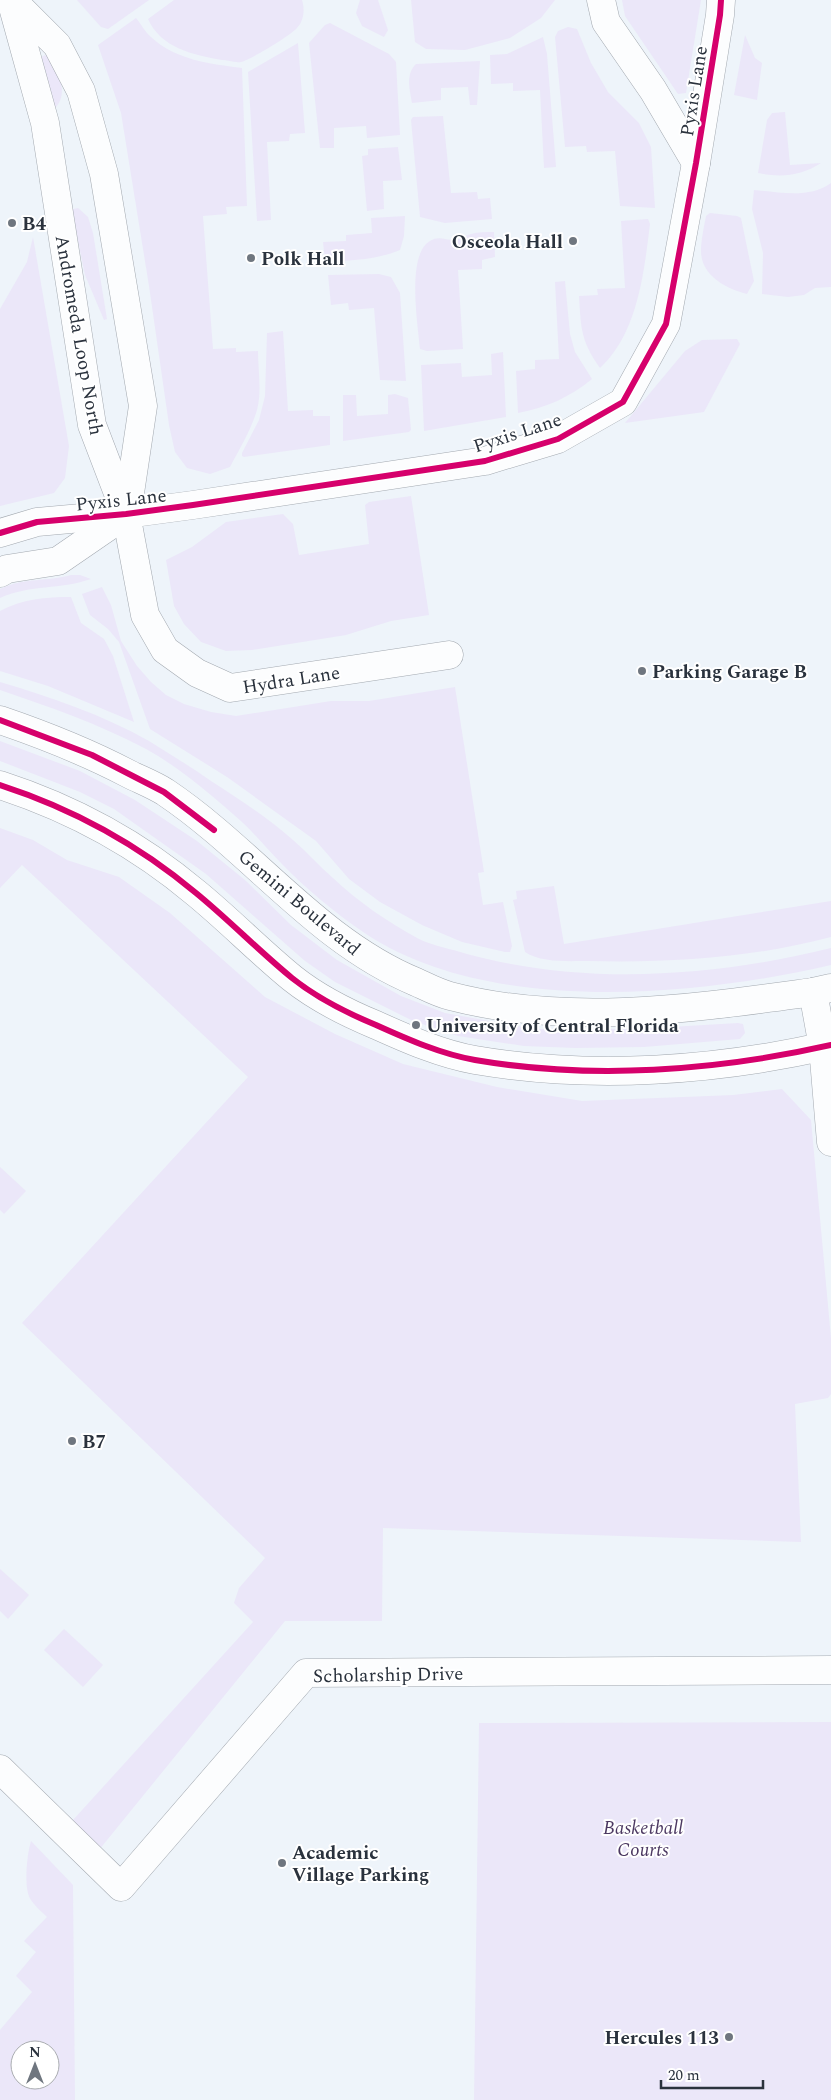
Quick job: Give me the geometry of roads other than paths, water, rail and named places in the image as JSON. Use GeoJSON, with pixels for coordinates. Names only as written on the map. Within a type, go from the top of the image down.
{"type":"FeatureCollection","features":[{"type":"Feature","properties":{"kind":"street","name":"Andromeda Loop North"},"geometry":{"type":"LineString","coordinates":[[11,0],[57,45],[61,52],[81,91],[104,174],[143,406],[126,514]]}},
{"type":"Feature","properties":{"kind":"street","name":"Andromeda Loop North"},"geometry":{"type":"LineString","coordinates":[[11,0],[45,123],[92,426],[126,514]]}},
{"type":"Feature","properties":{"kind":"street","name":"Pyxis Lane"},"geometry":{"type":"LineString","coordinates":[[602,0],[606,22],[653,90],[696,163]]}},
{"type":"Feature","properties":{"kind":"street","name":"Pyxis Lane"},"geometry":{"type":"LineString","coordinates":[[0,533],[37,522],[126,514],[485,461],[558,439],[623,402],[666,324],[696,163],[721,0]]}},
{"type":"Feature","properties":{"kind":"street","name":"Pyxis Lane"},"geometry":{"type":"LineString","coordinates":[[0,573],[6,569],[58,561],[126,514]]}},
{"type":"Feature","properties":{"kind":"street","name":"Hydra Lane"},"geometry":{"type":"LineString","coordinates":[[126,514],[145,615],[165,650],[197,673],[230,688],[450,655]]}},
{"type":"Feature","properties":{"kind":"street","name":"Gemini Boulevard"},"geometry":{"type":"LineString","coordinates":[[0,720],[92,754],[164,792],[214,830],[307,912],[350,947],[397,974],[448,996],[529,1010],[608,1012],[691,1008],[822,990]]}},
{"type":"Feature","properties":{"kind":"street"},"geometry":{"type":"LineString","coordinates":[[0,785],[86,819],[146,856],[195,891],[294,979],[345,1012],[415,1042],[474,1060],[568,1070],[668,1068],[743,1062],[827,1046]]}},
{"type":"Feature","properties":{"kind":"street"},"geometry":{"type":"LineString","coordinates":[[822,990],[827,1046],[831,1142]]}},
{"type":"Feature","properties":{"kind":"street","name":"Scholarship Drive"},"geometry":{"type":"LineString","coordinates":[[0,1769],[121,1887],[306,1673],[831,1670]]}},
{"type":"Feature","properties":{"kind":"place","name":"B4"},"geometry":{"type":"Point","coordinates":[12,223]}},
{"type":"Feature","properties":{"kind":"place","name":"Osceola Hall"},"geometry":{"type":"Point","coordinates":[573,241]}},
{"type":"Feature","properties":{"kind":"place","name":"Polk Hall"},"geometry":{"type":"Point","coordinates":[251,258]}},
{"type":"Feature","properties":{"kind":"place","name":"Parking Garage B"},"geometry":{"type":"Point","coordinates":[642,671]}},
{"type":"Feature","properties":{"kind":"place","name":"University of Central Florida"},"geometry":{"type":"Point","coordinates":[416,1025]}},
{"type":"Feature","properties":{"kind":"place","name":"B7"},"geometry":{"type":"Point","coordinates":[72,1441]}},
{"type":"Feature","properties":{"kind":"place","name":"Academic Village Parking"},"geometry":{"type":"Point","coordinates":[282,1863]}},
{"type":"Feature","properties":{"kind":"place","name":"Hercules 113"},"geometry":{"type":"Point","coordinates":[729,2037]}},
{"type":"Feature","properties":{"kind":"park label","name":"Basketball Courts"},"geometry":{"type":"Point","coordinates":[643,1838]}}]}
